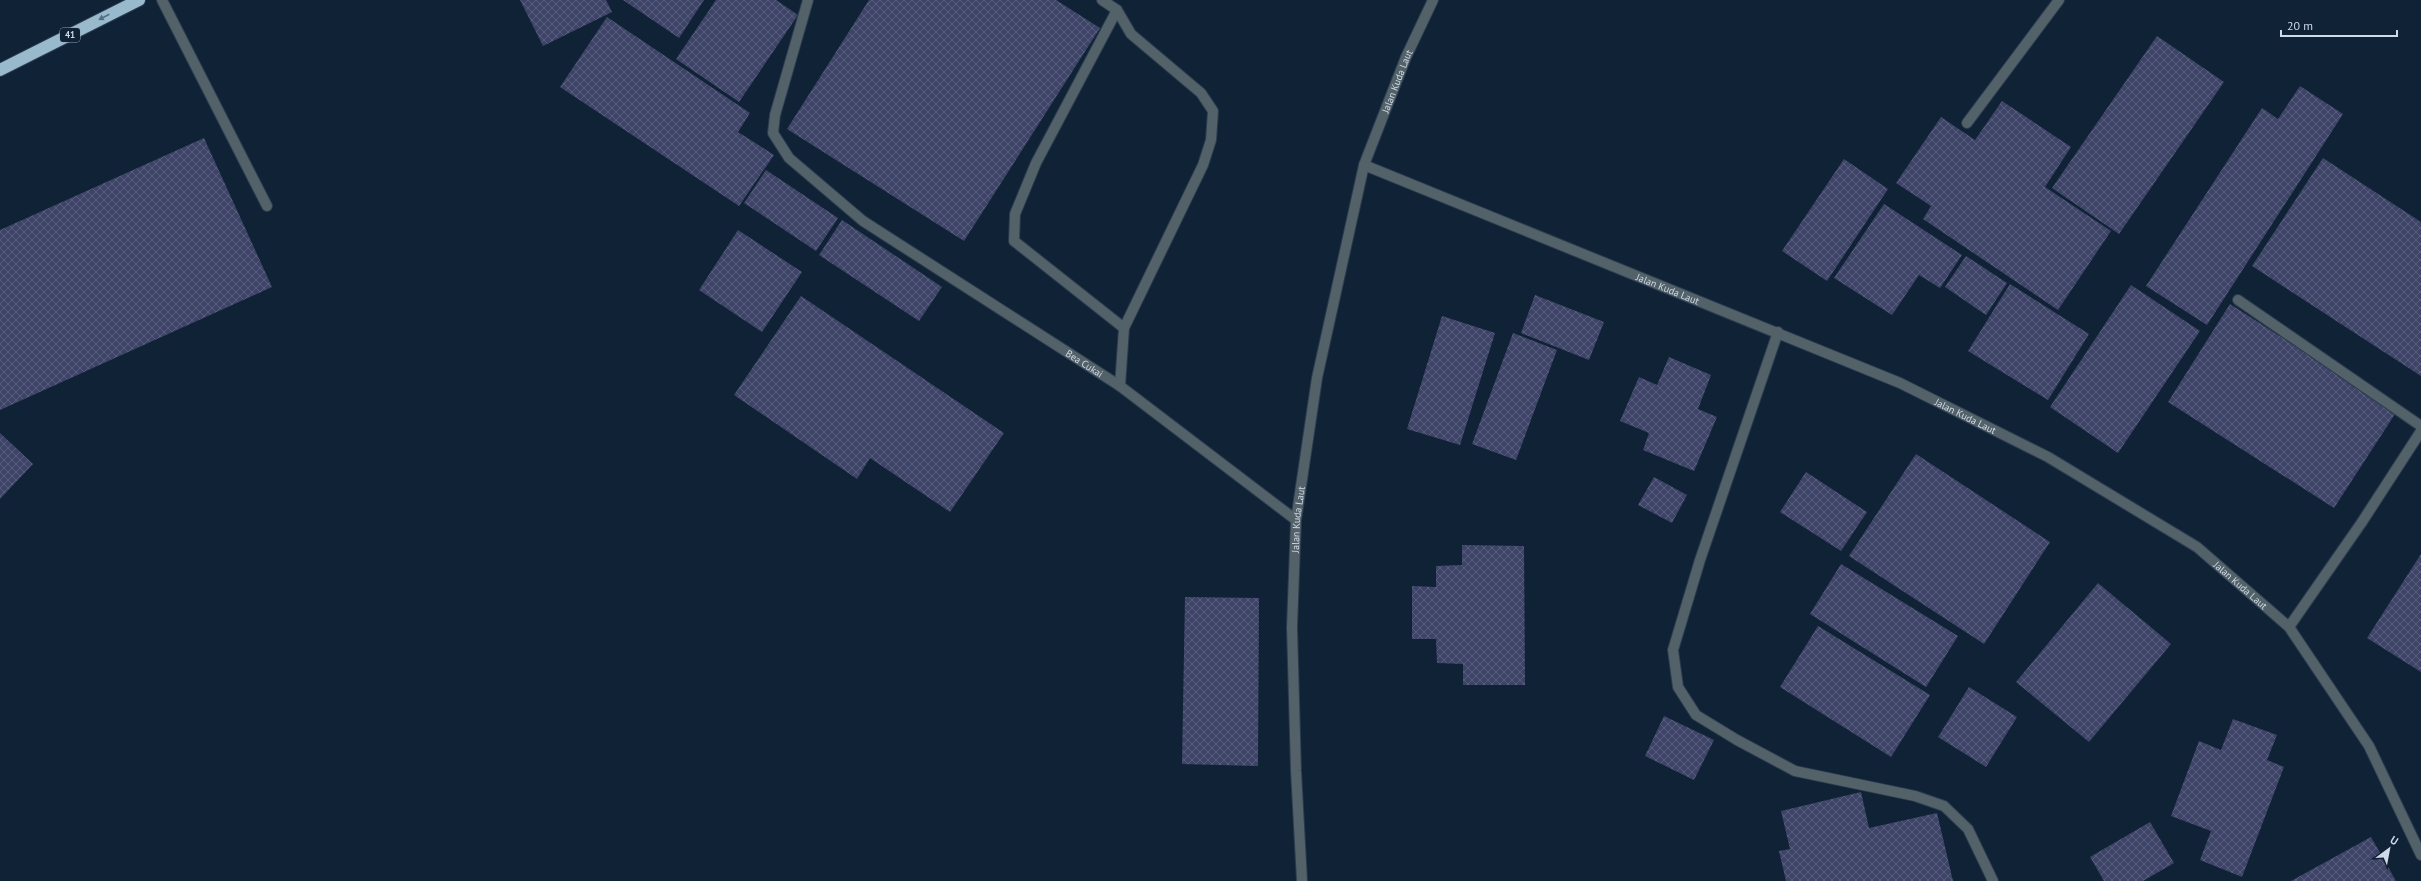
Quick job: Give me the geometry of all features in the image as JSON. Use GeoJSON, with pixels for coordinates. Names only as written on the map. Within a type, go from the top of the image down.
{"type":"FeatureCollection","features":[{"type":"Feature","properties":{"kind":"highway","name":"41"},"geometry":{"type":"LineString","coordinates":[[0,70],[139,0]]}},
{"type":"Feature","properties":{"kind":"street"},"geometry":{"type":"LineString","coordinates":[[162,0],[267,206]]}},
{"type":"Feature","properties":{"kind":"street","name":"Bea Cukai"},"geometry":{"type":"LineString","coordinates":[[808,0],[775,115],[773,133],[789,158],[864,221],[1120,386],[1296,520]]}},
{"type":"Feature","properties":{"kind":"street"},"geometry":{"type":"LineString","coordinates":[[1102,0],[1118,10],[1131,34],[1201,94],[1213,111],[1211,140],[1203,165],[1124,328],[1120,386]]}},
{"type":"Feature","properties":{"kind":"street","name":"Jalan Kuda Laut"},"geometry":{"type":"LineString","coordinates":[[1302,881],[1296,771],[1292,627],[1296,520],[1317,378],[1364,165],[1406,57],[1434,0]]}},
{"type":"Feature","properties":{"kind":"street"},"geometry":{"type":"LineString","coordinates":[[1968,123],[2060,0]]}},
{"type":"Feature","properties":{"kind":"street"},"geometry":{"type":"LineString","coordinates":[[1118,10],[1036,163],[1015,214],[1014,241],[1124,328]]}},
{"type":"Feature","properties":{"kind":"street","name":"Jalan Kuda Laut"},"geometry":{"type":"LineString","coordinates":[[1364,165],[1778,332],[1900,383],[2048,456],[2197,547],[2289,627],[2369,746],[2421,855]]}},
{"type":"Feature","properties":{"kind":"street"},"geometry":{"type":"LineString","coordinates":[[2238,300],[2421,426]]}},
{"type":"Feature","properties":{"kind":"street"},"geometry":{"type":"LineString","coordinates":[[1778,332],[1700,560],[1673,650],[1678,687],[1696,715],[1736,740],[1795,771],[1915,796],[1944,806],[1968,828],[1993,881]]}},
{"type":"Feature","properties":{"kind":"street"},"geometry":{"type":"LineString","coordinates":[[2289,627],[2362,522],[2421,431]]}},
{"type":"Feature","properties":{"kind":"building"},"geometry":{"type":"Polygon","coordinates":[[[520,0],[606,0],[612,12],[543,46],[520,0]]]}},
{"type":"Feature","properties":{"kind":"building"},"geometry":{"type":"Polygon","coordinates":[[[623,0],[704,0],[679,38],[623,0]]]}},
{"type":"Feature","properties":{"kind":"building"},"geometry":{"type":"Polygon","coordinates":[[[716,0],[776,0],[798,15],[739,102],[676,59],[716,0]]]}},
{"type":"Feature","properties":{"kind":"building"},"geometry":{"type":"Polygon","coordinates":[[[869,0],[1056,0],[1100,28],[964,241],[787,129],[869,0]]]}},
{"type":"Feature","properties":{"kind":"building"},"geometry":{"type":"Polygon","coordinates":[[[607,17],[750,113],[738,132],[774,155],[739,206],[560,87],[607,17]]]}},
{"type":"Feature","properties":{"kind":"building"},"geometry":{"type":"Polygon","coordinates":[[[2157,36],[2224,82],[2119,234],[2052,188],[2157,36]]]}},
{"type":"Feature","properties":{"kind":"building"},"geometry":{"type":"Polygon","coordinates":[[[2300,86],[2343,114],[2207,325],[2146,286],[2262,108],[2278,119],[2300,86]]]}},
{"type":"Feature","properties":{"kind":"building"},"geometry":{"type":"Polygon","coordinates":[[[2002,101],[2071,147],[2045,187],[2111,231],[2058,310],[1923,219],[1931,206],[1896,183],[1941,117],[1975,140],[2002,101]]]}},
{"type":"Feature","properties":{"kind":"building"},"geometry":{"type":"Polygon","coordinates":[[[204,138],[272,287],[0,410],[0,230],[204,138]]]}},
{"type":"Feature","properties":{"kind":"building"},"geometry":{"type":"Polygon","coordinates":[[[2323,158],[2421,222],[2421,376],[2252,266],[2323,158]]]}},
{"type":"Feature","properties":{"kind":"building"},"geometry":{"type":"Polygon","coordinates":[[[1844,159],[1888,189],[1827,281],[1782,251],[1844,159]]]}},
{"type":"Feature","properties":{"kind":"building"},"geometry":{"type":"Polygon","coordinates":[[[766,170],[838,218],[816,251],[744,203],[766,170]]]}},
{"type":"Feature","properties":{"kind":"building"},"geometry":{"type":"Polygon","coordinates":[[[1884,204],[1962,255],[1940,288],[1919,275],[1892,315],[1834,278],[1884,204]]]}},
{"type":"Feature","properties":{"kind":"building"},"geometry":{"type":"Polygon","coordinates":[[[842,220],[942,287],[919,321],[819,255],[842,220]]]}},
{"type":"Feature","properties":{"kind":"building"},"geometry":{"type":"Polygon","coordinates":[[[738,230],[802,272],[762,332],[699,290],[738,230]]]}},
{"type":"Feature","properties":{"kind":"building"},"geometry":{"type":"Polygon","coordinates":[[[1966,256],[2007,283],[1986,315],[1945,287],[1966,256]]]}},
{"type":"Feature","properties":{"kind":"building"},"geometry":{"type":"Polygon","coordinates":[[[2010,284],[2089,334],[2048,400],[1968,351],[2010,284]]]}},
{"type":"Feature","properties":{"kind":"building"},"geometry":{"type":"Polygon","coordinates":[[[2131,285],[2200,331],[2118,453],[2050,407],[2131,285]]]}},
{"type":"Feature","properties":{"kind":"building"},"geometry":{"type":"Polygon","coordinates":[[[1535,295],[1604,322],[1589,360],[1521,333],[1535,295]]]}},
{"type":"Feature","properties":{"kind":"building"},"geometry":{"type":"Polygon","coordinates":[[[801,296],[1004,433],[950,512],[870,458],[857,479],[734,395],[801,296]]]}},
{"type":"Feature","properties":{"kind":"building"},"geometry":{"type":"Polygon","coordinates":[[[2230,304],[2397,411],[2334,508],[2168,402],[2230,304]]]}},
{"type":"Feature","properties":{"kind":"building"},"geometry":{"type":"Polygon","coordinates":[[[1442,316],[1495,333],[1460,445],[1407,429],[1442,316]]]}},
{"type":"Feature","properties":{"kind":"building"},"geometry":{"type":"Polygon","coordinates":[[[1513,333],[1557,350],[1516,460],[1472,444],[1513,333]]]}},
{"type":"Feature","properties":{"kind":"building"},"geometry":{"type":"Polygon","coordinates":[[[1669,357],[1711,375],[1698,409],[1717,417],[1694,471],[1643,450],[1649,433],[1620,421],[1639,377],[1657,385],[1669,357]]]}},
{"type":"Feature","properties":{"kind":"building"},"geometry":{"type":"Polygon","coordinates":[[[0,433],[33,464],[0,499],[0,433]]]}},
{"type":"Feature","properties":{"kind":"building"},"geometry":{"type":"Polygon","coordinates":[[[1916,454],[2050,542],[1984,644],[1849,556],[1916,454]]]}},
{"type":"Feature","properties":{"kind":"building"},"geometry":{"type":"Polygon","coordinates":[[[1806,472],[1867,512],[1841,551],[1780,512],[1806,472]]]}},
{"type":"Feature","properties":{"kind":"building"},"geometry":{"type":"Polygon","coordinates":[[[1654,477],[1687,495],[1672,523],[1638,505],[1654,477]]]}},
{"type":"Feature","properties":{"kind":"building"},"geometry":{"type":"Polygon","coordinates":[[[1462,545],[1524,546],[1525,685],[1463,685],[1463,664],[1437,663],[1436,639],[1412,639],[1412,586],[1436,587],[1436,566],[1462,565],[1462,545]]]}},
{"type":"Feature","properties":{"kind":"building"},"geometry":{"type":"Polygon","coordinates":[[[2421,554],[2421,672],[2367,638],[2421,554]]]}},
{"type":"Feature","properties":{"kind":"building"},"geometry":{"type":"Polygon","coordinates":[[[1841,564],[1958,636],[1926,687],[1810,614],[1841,564]]]}},
{"type":"Feature","properties":{"kind":"building"},"geometry":{"type":"Polygon","coordinates":[[[2098,583],[2171,644],[2089,742],[2016,682],[2098,583]]]}},
{"type":"Feature","properties":{"kind":"building"},"geometry":{"type":"Polygon","coordinates":[[[1185,597],[1259,598],[1258,766],[1182,764],[1185,597]]]}},
{"type":"Feature","properties":{"kind":"building"},"geometry":{"type":"Polygon","coordinates":[[[1818,626],[1930,695],[1891,757],[1780,687],[1818,626]]]}},
{"type":"Feature","properties":{"kind":"building"},"geometry":{"type":"Polygon","coordinates":[[[1969,687],[2017,717],[1986,767],[1938,737],[1969,687]]]}},
{"type":"Feature","properties":{"kind":"building"},"geometry":{"type":"Polygon","coordinates":[[[1664,716],[1714,740],[1694,780],[1645,756],[1664,716]]]}},
{"type":"Feature","properties":{"kind":"building"},"geometry":{"type":"Polygon","coordinates":[[[2233,719],[2277,735],[2267,760],[2284,767],[2242,877],[2200,860],[2211,831],[2171,816],[2199,741],[2221,750],[2233,719]]]}},
{"type":"Feature","properties":{"kind":"building"},"geometry":{"type":"Polygon","coordinates":[[[1861,792],[1869,828],[1937,813],[1953,881],[1786,881],[1779,851],[1790,849],[1781,811],[1861,792]]]}},
{"type":"Feature","properties":{"kind":"building"},"geometry":{"type":"Polygon","coordinates":[[[2150,822],[2174,863],[2143,881],[2104,881],[2090,857],[2150,822]]]}},
{"type":"Feature","properties":{"kind":"building"},"geometry":{"type":"Polygon","coordinates":[[[2371,837],[2396,881],[2291,881],[2371,837]]]}}]}
